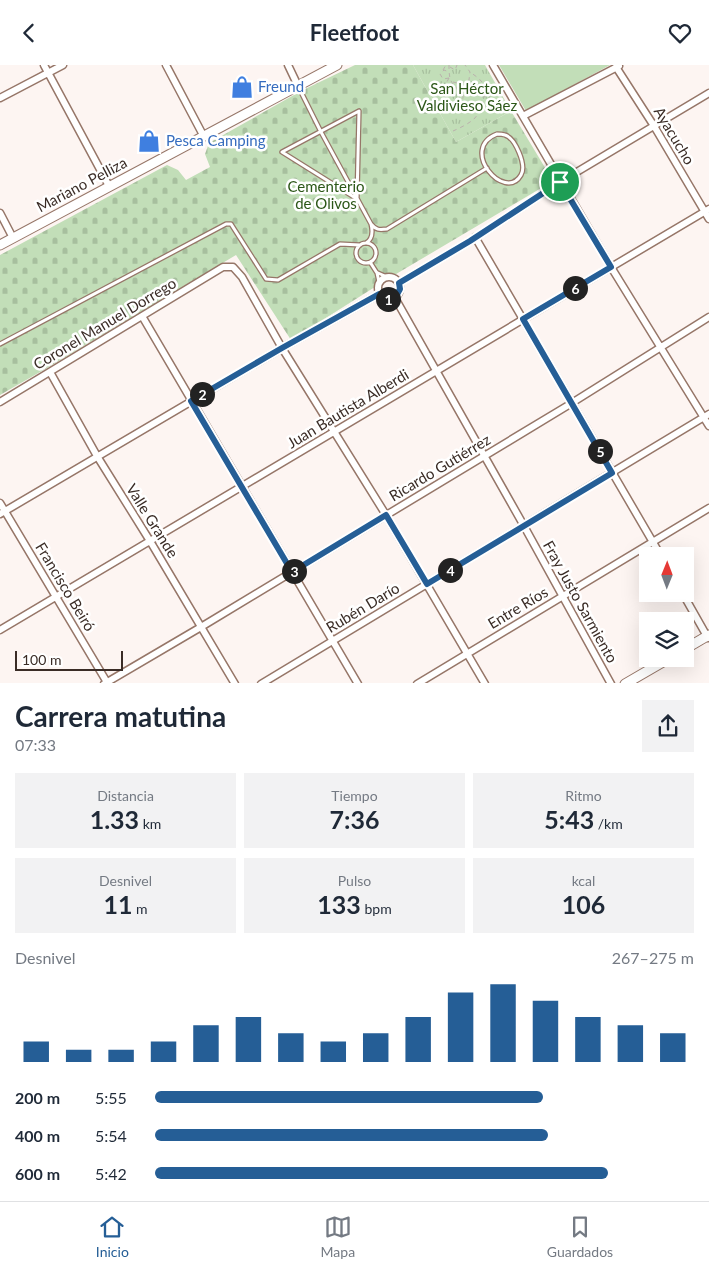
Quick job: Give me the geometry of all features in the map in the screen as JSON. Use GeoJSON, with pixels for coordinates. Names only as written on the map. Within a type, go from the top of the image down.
{"type":"FeatureCollection","features":[{"type":"Feature","properties":{"kind":"street"},"geometry":{"type":"LineString","coordinates":[[44,65],[109,186]]}},
{"type":"Feature","properties":{"kind":"street"},"geometry":{"type":"LineString","coordinates":[[0,98],[63,65]]}},
{"type":"Feature","properties":{"kind":"street"},"geometry":{"type":"LineString","coordinates":[[166,65],[203,135]]}},
{"type":"Feature","properties":{"kind":"street"},"geometry":{"type":"LineString","coordinates":[[288,65],[298,85]]}},
{"type":"Feature","properties":{"kind":"street","name":"Mariano Pelliza"},"geometry":{"type":"LineString","coordinates":[[0,245],[337,65]]}},
{"type":"Feature","properties":{"kind":"street"},"geometry":{"type":"LineString","coordinates":[[493,65],[560,182],[611,267],[706,416],[709,425]]}},
{"type":"Feature","properties":{"kind":"street"},"geometry":{"type":"LineString","coordinates":[[522,116],[618,66]]}},
{"type":"Feature","properties":{"kind":"street","name":"Ayacucho"},"geometry":{"type":"LineString","coordinates":[[618,66],[707,210],[709,219]]}},
{"type":"Feature","properties":{"kind":"street"},"geometry":{"type":"LineString","coordinates":[[399,283],[560,182],[709,93]]}},
{"type":"Feature","properties":{"kind":"street","name":"Juan Bautista Alberdi"},"geometry":{"type":"LineString","coordinates":[[0,630],[707,210]]}},
{"type":"Feature","properties":{"kind":"street"},"geometry":{"type":"LineString","coordinates":[[0,213],[13,238]]}},
{"type":"Feature","properties":{"kind":"street"},"geometry":{"type":"LineString","coordinates":[[475,237],[656,547]]}},
{"type":"Feature","properties":{"kind":"street","name":"Coronel Manuel Dorrego"},"geometry":{"type":"LineString","coordinates":[[0,402],[223,267],[233,267],[242,277],[282,348]]}},
{"type":"Feature","properties":{"kind":"street"},"geometry":{"type":"LineString","coordinates":[[387,277],[394,278],[399,283],[400,289],[395,298],[388,299],[379,294],[379,282],[387,277]]}},
{"type":"Feature","properties":{"kind":"street"},"geometry":{"type":"LineString","coordinates":[[2,513],[282,348],[379,294]]}},
{"type":"Feature","properties":{"kind":"street","name":"Fray Justo Sarmiento"},"geometry":{"type":"LineString","coordinates":[[395,298],[611,683]]}},
{"type":"Feature","properties":{"kind":"street"},"geometry":{"type":"LineString","coordinates":[[142,316],[358,683]]}},
{"type":"Feature","properties":{"kind":"street","name":"Ricardo Gutiérrez"},"geometry":{"type":"LineString","coordinates":[[106,683],[572,403],[709,317]]}},
{"type":"Feature","properties":{"kind":"street"},"geometry":{"type":"LineString","coordinates":[[282,348],[386,515],[485,683]]}},
{"type":"Feature","properties":{"kind":"street","name":"Valle Grande"},"geometry":{"type":"LineString","coordinates":[[50,372],[97,456],[235,683]]}},
{"type":"Feature","properties":{"kind":"street","name":"Rubén Darío"},"geometry":{"type":"LineString","coordinates":[[261,683],[706,416]]}},
{"type":"Feature","properties":{"kind":"street","name":"Francisco Beiró"},"geometry":{"type":"LineString","coordinates":[[0,503],[2,513],[56,596],[106,683]]}},
{"type":"Feature","properties":{"kind":"street","name":"Entre Ríos"},"geometry":{"type":"LineString","coordinates":[[417,683],[709,508]]}},
{"type":"Feature","properties":{"kind":"street"},"geometry":{"type":"LineString","coordinates":[[687,603],[708,637],[694,644]]}},
{"type":"Feature","properties":{"kind":"street"},"geometry":{"type":"LineString","coordinates":[[625,683],[654,667]]}},
{"type":"Feature","properties":{"kind":"lane"},"geometry":{"type":"LineString","coordinates":[[298,85],[357,199],[371,224],[376,229],[387,229],[487,167]]}},
{"type":"Feature","properties":{"kind":"lane"},"geometry":{"type":"LineString","coordinates":[[359,111],[357,199],[282,152],[359,111]]}},
{"type":"Feature","properties":{"kind":"lane"},"geometry":{"type":"LineString","coordinates":[[497,134],[510,138],[523,160],[522,175],[511,183],[505,183],[494,177],[487,167],[481,155],[482,147],[490,137],[497,134]]}},
{"type":"Feature","properties":{"kind":"lane"},"geometry":{"type":"LineString","coordinates":[[0,345],[226,224],[231,224],[266,279],[273,281],[278,280],[340,244],[360,245],[366,243],[372,236],[371,224]]}},
{"type":"Feature","properties":{"kind":"lane"},"geometry":{"type":"LineString","coordinates":[[366,243],[372,245],[376,251],[370,262]]}},
{"type":"Feature","properties":{"kind":"lane"},"geometry":{"type":"LineString","coordinates":[[360,245],[356,253],[358,259],[370,262]]}},
{"type":"Feature","properties":{"kind":"lane"},"geometry":{"type":"LineString","coordinates":[[370,262],[377,273],[379,282]]}},
{"type":"Feature","properties":{"kind":"lane"},"geometry":{"type":"LineString","coordinates":[[377,273],[387,277]]}},
{"type":"Feature","properties":{"kind":"path"},"geometry":{"type":"LineString","coordinates":[[448,66],[455,70],[458,65]]}},
{"type":"Feature","properties":{"kind":"path"},"geometry":{"type":"LineString","coordinates":[[453,131],[474,119],[480,111],[484,96],[482,82],[470,72],[466,65]]}},
{"type":"Feature","properties":{"kind":"path"},"geometry":{"type":"LineString","coordinates":[[448,66],[440,74],[445,79],[449,77]]}},
{"type":"Feature","properties":{"kind":"path"},"geometry":{"type":"LineString","coordinates":[[448,66],[449,77],[444,94],[448,104],[452,107],[457,107],[462,101],[463,90]]}},
{"type":"Feature","properties":{"kind":"path"},"geometry":{"type":"LineString","coordinates":[[442,70],[449,72]]}},
{"type":"Feature","properties":{"kind":"path"},"geometry":{"type":"LineString","coordinates":[[451,81],[456,84],[464,84],[469,80],[470,72]]}},
{"type":"Feature","properties":{"kind":"path"},"geometry":{"type":"LineString","coordinates":[[449,77],[457,87],[479,96],[510,94]]}},
{"type":"Feature","properties":{"kind":"path"},"geometry":{"type":"LineString","coordinates":[[444,94],[452,96],[456,93],[457,87]]}},
{"type":"Feature","properties":{"kind":"green space","name":"Cementerio de Olivos"},"geometry":{"type":"Polygon","coordinates":[[[355,65],[413,65],[456,142],[511,111],[553,181],[386,280],[291,340],[236,255],[0,395],[0,255],[167,165],[178,170],[186,180],[210,167],[205,154],[209,143],[301,91],[355,65]]]}},
{"type":"Feature","properties":{"kind":"green space","name":"San Héctor Valdivieso Sáez"},"geometry":{"type":"Polygon","coordinates":[[[413,65],[485,65],[511,111],[456,142],[413,65]]]}},
{"type":"Feature","properties":{"kind":"green space"},"geometry":{"type":"Polygon","coordinates":[[[499,65],[610,65],[526,111],[499,65]]]}},
{"type":"Feature","properties":{"kind":"place","name":"Freund"},"geometry":{"type":"Point","coordinates":[242,87]}},
{"type":"Feature","properties":{"kind":"place","name":"Pesca Camping"},"geometry":{"type":"Point","coordinates":[149,141]}},
{"type":"Feature","properties":{"kind":"route"},"geometry":{"type":"LineString","coordinates":[[560,182],[611,267],[523,319],[612,473],[427,584],[386,515],[292,572],[191,401],[379,294],[388,299],[395,298],[399,293],[399,283],[470,241],[560,182]]}}]}
